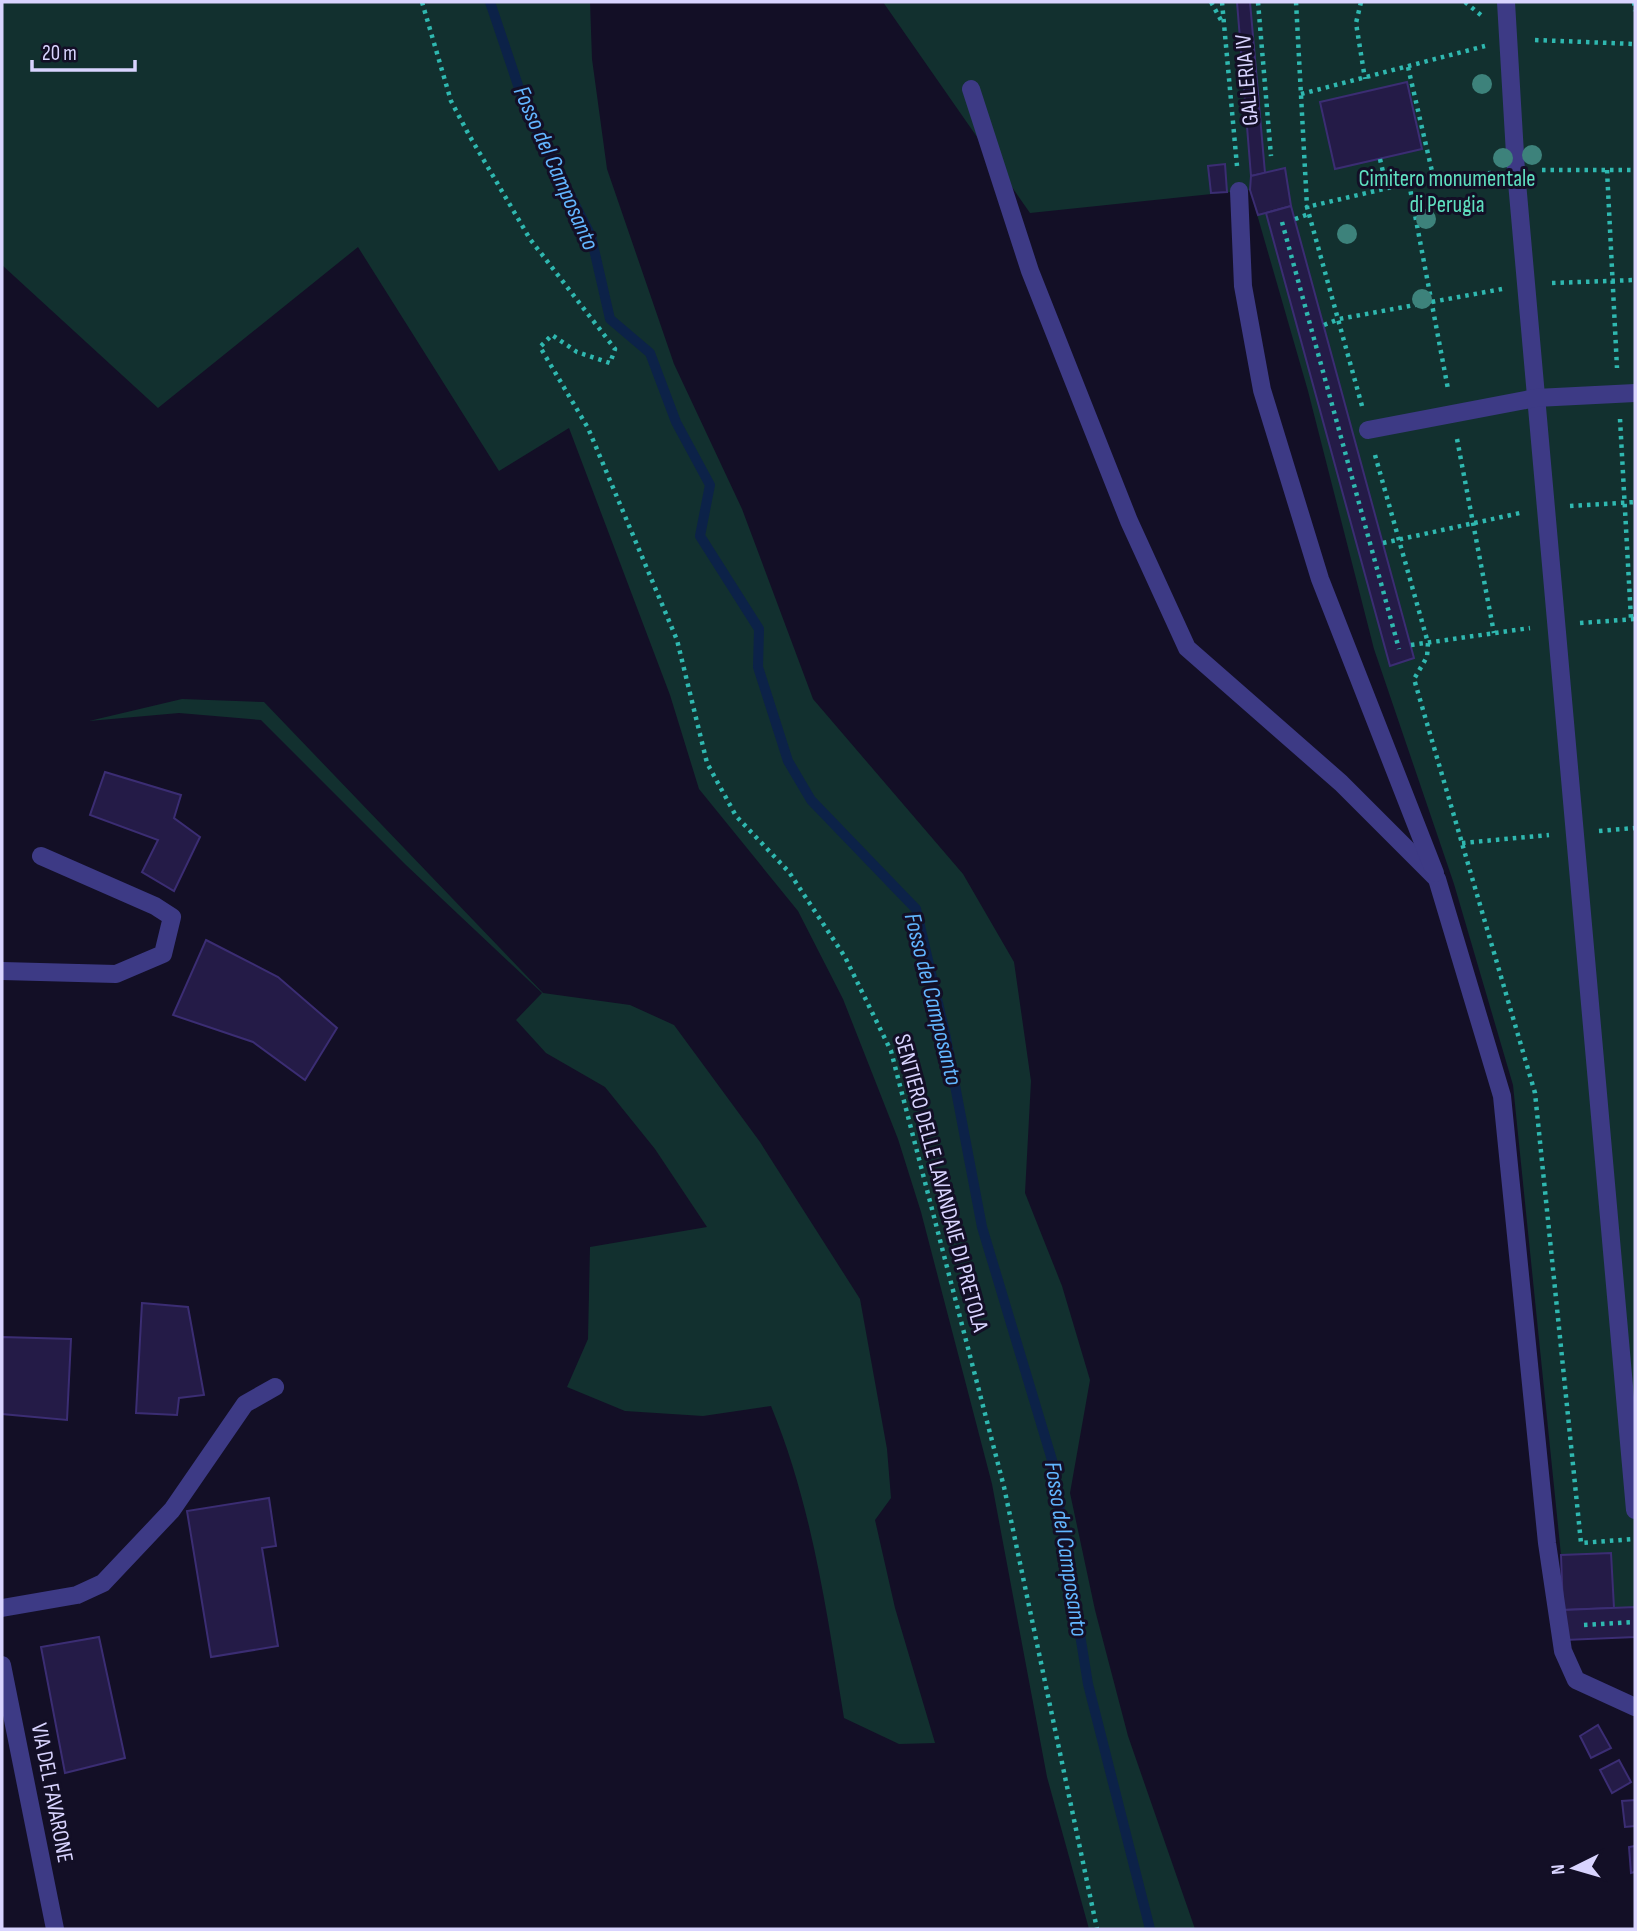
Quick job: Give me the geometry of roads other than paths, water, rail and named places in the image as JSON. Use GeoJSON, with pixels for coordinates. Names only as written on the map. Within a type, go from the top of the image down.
{"type":"FeatureCollection","features":[{"type":"Feature","properties":{"kind":"street"},"geometry":{"type":"LineString","coordinates":[[1506,2],[1516,171],[1635,1510]]}},
{"type":"Feature","properties":{"kind":"street"},"geometry":{"type":"LineString","coordinates":[[971,89],[1030,271],[1129,521],[1186,648],[1341,783],[1437,878]]}},
{"type":"Feature","properties":{"kind":"street"},"geometry":{"type":"LineString","coordinates":[[1239,191],[1243,286],[1262,390],[1321,579],[1437,878],[1502,1096],[1547,1543],[1563,1651],[1576,1680],[1635,1707]]}},
{"type":"Feature","properties":{"kind":"street"},"geometry":{"type":"LineString","coordinates":[[1368,430],[1536,398],[1635,393]]}},
{"type":"Feature","properties":{"kind":"street"},"geometry":{"type":"LineString","coordinates":[[2,971],[116,974],[163,954],[172,917],[155,906],[41,856]]}},
{"type":"Feature","properties":{"kind":"street"},"geometry":{"type":"LineString","coordinates":[[2,1608],[77,1595],[103,1583],[172,1510],[245,1404],[275,1387]]}},
{"type":"Feature","properties":{"kind":"street","name":"VIA DEL FAVARONE"},"geometry":{"type":"LineString","coordinates":[[2,1665],[55,1929]]}},
{"type":"Feature","properties":{"kind":"waterway","name":"Fosso del Camposanto"},"geometry":{"type":"LineString","coordinates":[[490,2],[526,109],[591,236],[610,319],[650,353],[676,422],[710,485],[700,536],[759,629],[758,667],[788,761],[811,800],[916,909],[945,1033],[982,1227],[1052,1460],[1088,1684],[1150,1929]]}},
{"type":"Feature","properties":{"kind":"park label","name":"Cimitero monumentale di Perugia"},"geometry":{"type":"Point","coordinates":[1447,192]}}]}
